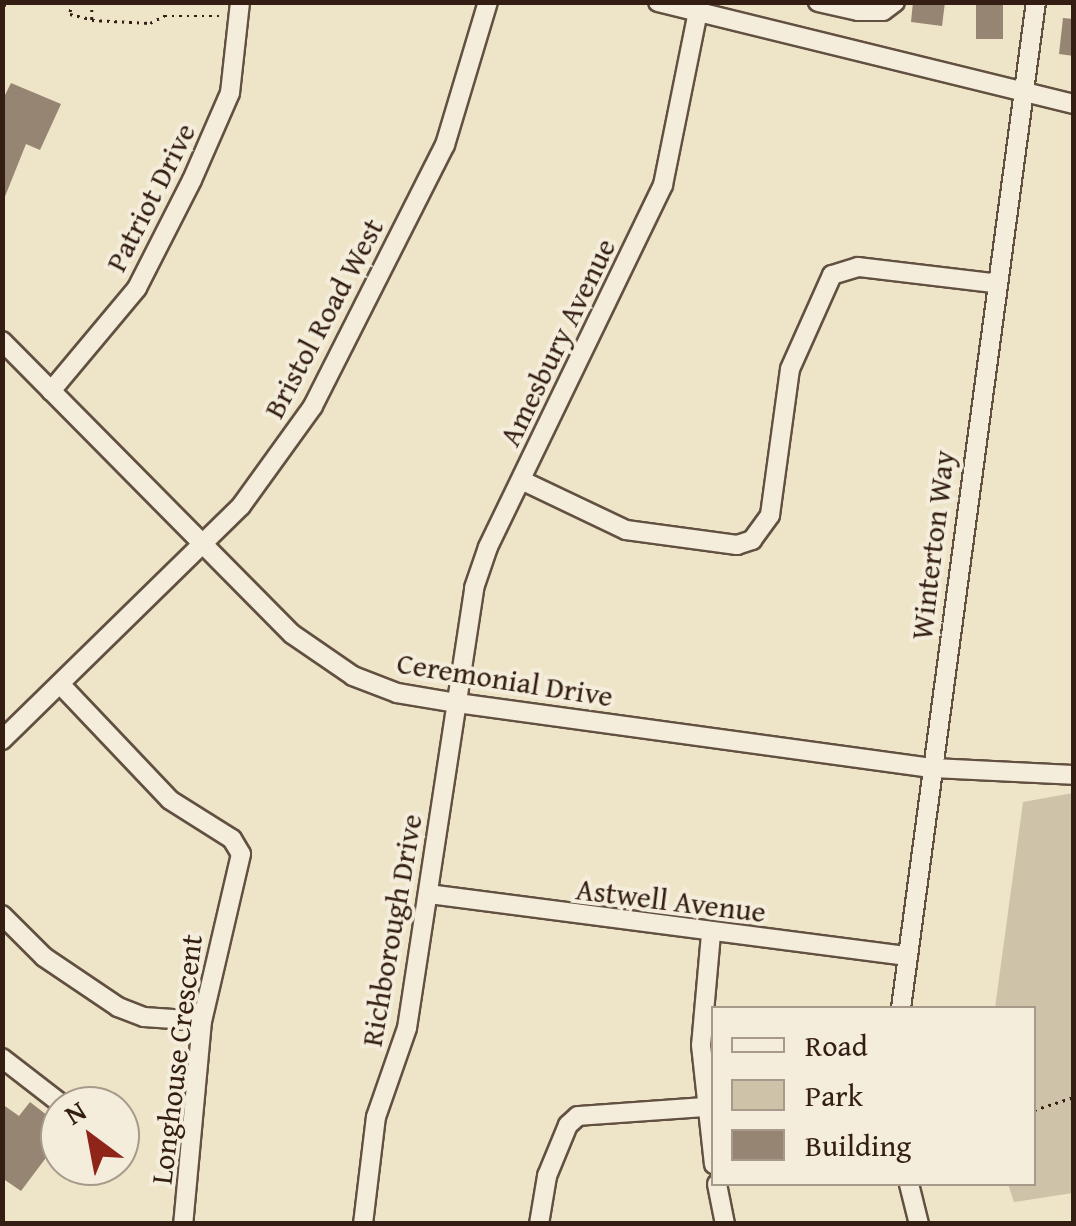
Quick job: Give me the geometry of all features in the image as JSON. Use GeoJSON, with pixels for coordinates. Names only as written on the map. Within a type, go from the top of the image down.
{"type":"FeatureCollection","features":[{"type":"Feature","properties":{"kind":"street","name":"Bristol Road West"},"geometry":{"type":"LineString","coordinates":[[2,740],[242,506],[313,406],[445,144],[488,2]]}},
{"type":"Feature","properties":{"kind":"street"},"geometry":{"type":"LineString","coordinates":[[658,2],[699,8],[1074,104]]}},
{"type":"Feature","properties":{"kind":"street"},"geometry":{"type":"LineString","coordinates":[[818,2],[858,12],[883,11],[896,2]]}},
{"type":"Feature","properties":{"kind":"street","name":"Winterton Way"},"geometry":{"type":"LineString","coordinates":[[901,1006],[993,283],[1036,2]]}},
{"type":"Feature","properties":{"kind":"street","name":"Amesbury Avenue"},"geometry":{"type":"LineString","coordinates":[[457,703],[474,588],[663,185],[699,8]]}},
{"type":"Feature","properties":{"kind":"street","name":"Patriot Drive"},"geometry":{"type":"LineString","coordinates":[[51,391],[116,316],[158,250],[230,93],[240,9]]}},
{"type":"Feature","properties":{"kind":"street"},"geometry":{"type":"LineString","coordinates":[[522,480],[626,530],[737,544],[752,540],[770,514],[790,370],[832,275],[858,267],[993,283]]}},
{"type":"Feature","properties":{"kind":"street","name":"Ceremonial Drive"},"geometry":{"type":"LineString","coordinates":[[2,341],[202,548],[317,654],[397,693],[932,768],[1074,774]]}},
{"type":"Feature","properties":{"kind":"street","name":"Longhouse Crescent"},"geometry":{"type":"LineString","coordinates":[[60,685],[170,800],[237,844],[239,868],[218,934],[202,1021],[182,1224]]}},
{"type":"Feature","properties":{"kind":"street","name":"Richborough Drive"},"geometry":{"type":"LineString","coordinates":[[363,1224],[376,1118],[407,1028],[457,703]]}},
{"type":"Feature","properties":{"kind":"street","name":"Astwell Avenue"},"geometry":{"type":"LineString","coordinates":[[428,894],[711,934],[908,956]]}},
{"type":"Feature","properties":{"kind":"street"},"geometry":{"type":"LineString","coordinates":[[2,915],[44,957],[118,1007],[144,1017],[202,1021]]}},
{"type":"Feature","properties":{"kind":"street"},"geometry":{"type":"LineString","coordinates":[[711,934],[701,1045],[703,1108],[711,1149]]}},
{"type":"Feature","properties":{"kind":"street"},"geometry":{"type":"LineString","coordinates":[[2,1058],[40,1087]]}},
{"type":"Feature","properties":{"kind":"street"},"geometry":{"type":"LineString","coordinates":[[539,1224],[547,1176],[568,1125],[578,1116],[703,1108]]}},
{"type":"Feature","properties":{"kind":"street"},"geometry":{"type":"LineString","coordinates":[[717,1186],[725,1224]]}},
{"type":"Feature","properties":{"kind":"street"},"geometry":{"type":"LineString","coordinates":[[910,1186],[919,1224]]}},
{"type":"Feature","properties":{"kind":"path"},"geometry":{"type":"LineString","coordinates":[[2,14],[5,2]]}},
{"type":"Feature","properties":{"kind":"path"},"geometry":{"type":"LineString","coordinates":[[72,2],[70,14],[92,20],[150,23],[164,16],[240,9]]}},
{"type":"Feature","properties":{"kind":"path"},"geometry":{"type":"LineString","coordinates":[[92,2],[92,20]]}},
{"type":"Feature","properties":{"kind":"path"},"geometry":{"type":"LineString","coordinates":[[1036,1109],[1074,1096]]}},
{"type":"Feature","properties":{"kind":"green space"},"geometry":{"type":"Polygon","coordinates":[[[1073,793],[1073,1193],[1014,1202],[1009,1186],[1036,1186],[1036,1006],[995,1006],[1023,802],[1073,793]]]}},
{"type":"Feature","properties":{"kind":"building"},"geometry":{"type":"Polygon","coordinates":[[[913,2],[945,2],[942,26],[911,22],[913,2]]]}},
{"type":"Feature","properties":{"kind":"building"},"geometry":{"type":"Polygon","coordinates":[[[976,2],[1003,2],[1003,39],[976,39],[976,2]]]}},
{"type":"Feature","properties":{"kind":"building"},"geometry":{"type":"Polygon","coordinates":[[[1063,18],[1074,19],[1074,56],[1059,54],[1063,18]]]}},
{"type":"Feature","properties":{"kind":"building"},"geometry":{"type":"Polygon","coordinates":[[[11,83],[61,104],[40,150],[26,144],[2,204],[2,101],[11,83]]]}},
{"type":"Feature","properties":{"kind":"building"},"geometry":{"type":"Polygon","coordinates":[[[30,1102],[40,1110],[40,1166],[21,1191],[2,1178],[2,1104],[19,1116],[30,1102]]]}}]}
